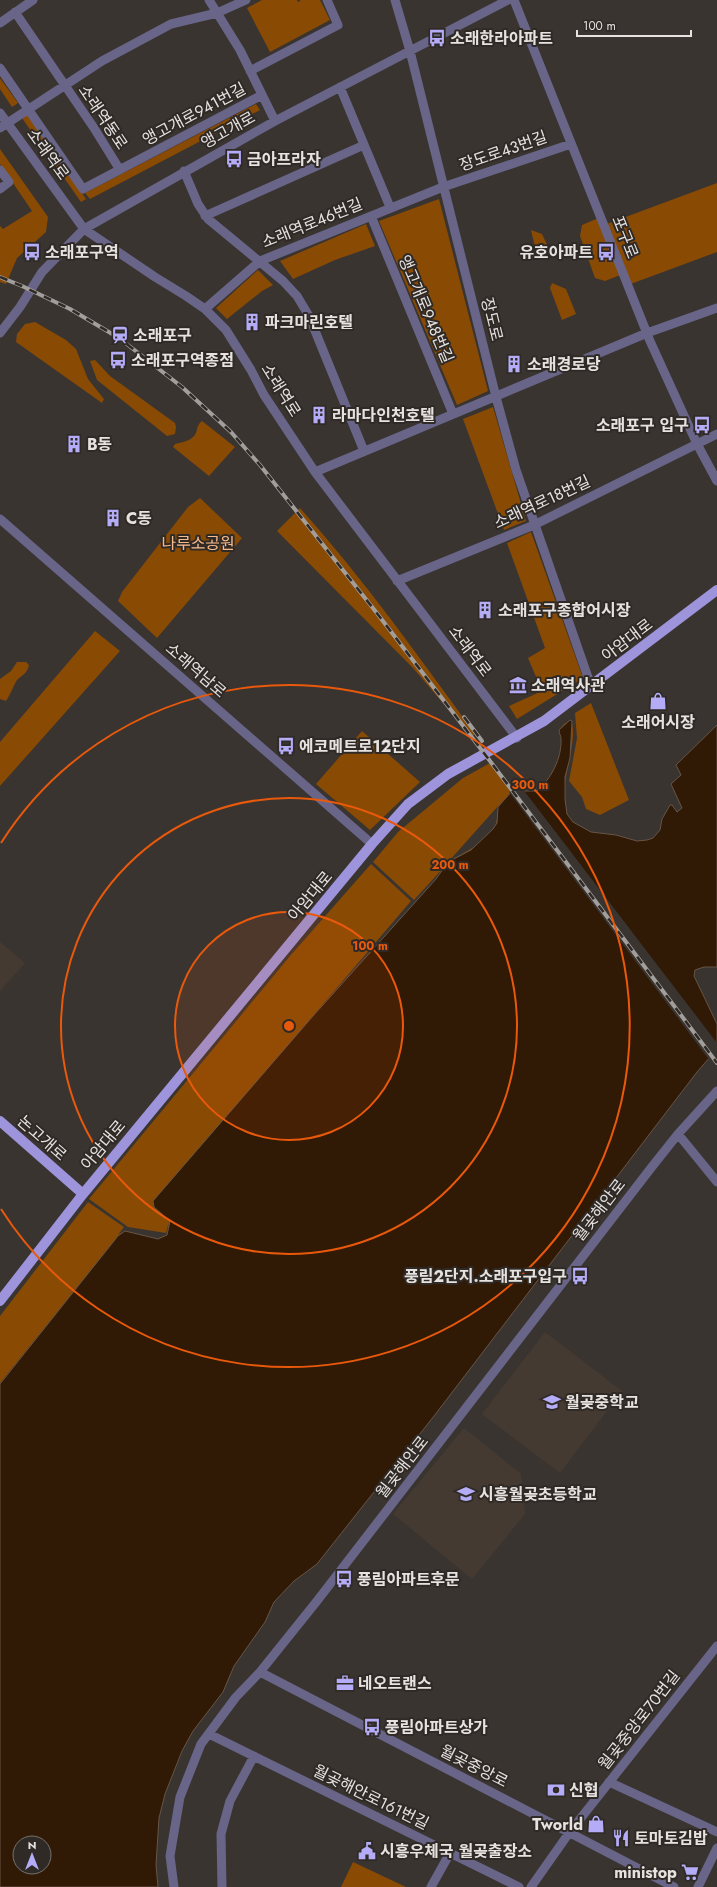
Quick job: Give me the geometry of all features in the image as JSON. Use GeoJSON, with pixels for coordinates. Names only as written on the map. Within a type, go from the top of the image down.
{"type":"FeatureCollection","features":[{"type":"Feature","properties":{"kind":"main road","name":"아암대로"},"geometry":{"type":"LineString","coordinates":[[0,1301],[83,1194],[372,844],[408,804],[448,774],[517,738],[544,721],[717,590]]}},
{"type":"Feature","properties":{"kind":"main road","name":"논고개로"},"geometry":{"type":"LineString","coordinates":[[0,1121],[83,1194]]}},
{"type":"Feature","properties":{"kind":"street"},"geometry":{"type":"LineString","coordinates":[[0,23],[33,0]]}},
{"type":"Feature","properties":{"kind":"street","name":"앵고개로941번길"},"geometry":{"type":"LineString","coordinates":[[209,0],[250,71],[275,121]]}},
{"type":"Feature","properties":{"kind":"street"},"geometry":{"type":"LineString","coordinates":[[217,13],[246,0]]}},
{"type":"Feature","properties":{"kind":"street","name":"앵고개로941번길"},"geometry":{"type":"LineString","coordinates":[[250,71],[338,25],[327,0]]}},
{"type":"Feature","properties":{"kind":"street","name":"장도로"},"geometry":{"type":"LineString","coordinates":[[395,0],[410,51],[496,397],[516,470],[591,686]]}},
{"type":"Feature","properties":{"kind":"street","name":"앵고개로"},"geometry":{"type":"LineString","coordinates":[[0,332],[20,308],[42,272],[84,228],[275,121],[508,0]]}},
{"type":"Feature","properties":{"kind":"street","name":"포구로"},"geometry":{"type":"LineString","coordinates":[[514,0],[647,334],[697,444],[717,481]]}},
{"type":"Feature","properties":{"kind":"street","name":"소래역동로"},"geometry":{"type":"LineString","coordinates":[[0,68],[83,189],[120,170],[94,128],[15,12]]}},
{"type":"Feature","properties":{"kind":"street","name":"소래역동로"},"geometry":{"type":"LineString","coordinates":[[4,125],[102,61],[170,24],[217,13]]}},
{"type":"Feature","properties":{"kind":"street"},"geometry":{"type":"LineString","coordinates":[[340,87],[390,207]]}},
{"type":"Feature","properties":{"kind":"street","name":"앵고개로941번길"},"geometry":{"type":"LineString","coordinates":[[120,170],[262,95]]}},
{"type":"Feature","properties":{"kind":"street","name":"소래역로"},"geometry":{"type":"LineString","coordinates":[[0,114],[4,125],[84,228],[205,309],[226,330],[251,370],[264,395],[315,472],[517,738]]}},
{"type":"Feature","properties":{"kind":"street","name":"장도로43번길"},"geometry":{"type":"LineString","coordinates":[[443,187],[571,144]]}},
{"type":"Feature","properties":{"kind":"street"},"geometry":{"type":"LineString","coordinates":[[205,216],[364,145]]}},
{"type":"Feature","properties":{"kind":"street"},"geometry":{"type":"LineString","coordinates":[[0,170],[9,182],[0,189]]}},
{"type":"Feature","properties":{"kind":"street"},"geometry":{"type":"LineString","coordinates":[[184,172],[205,216],[227,236],[283,281],[297,296],[310,316],[364,452]]}},
{"type":"Feature","properties":{"kind":"street","name":"소래역로46번길"},"geometry":{"type":"LineString","coordinates":[[205,309],[260,261],[390,207],[443,187]]}},
{"type":"Feature","properties":{"kind":"street","name":"앵고개로948번길"},"geometry":{"type":"LineString","coordinates":[[371,216],[453,414]]}},
{"type":"Feature","properties":{"kind":"street"},"geometry":{"type":"LineString","coordinates":[[315,472],[647,334],[717,308]]}},
{"type":"Feature","properties":{"kind":"street","name":"소래역로18번길"},"geometry":{"type":"LineString","coordinates":[[397,581],[534,525],[717,434]]}},
{"type":"Feature","properties":{"kind":"street","name":"소래역남로"},"geometry":{"type":"LineString","coordinates":[[0,519],[372,844]]}},
{"type":"Feature","properties":{"kind":"street","name":"월곶해안로"},"geometry":{"type":"LineString","coordinates":[[174,1887],[170,1856],[180,1797],[201,1744],[236,1697],[260,1672],[322,1595],[678,1134],[717,1091]]}},
{"type":"Feature","properties":{"kind":"street"},"geometry":{"type":"LineString","coordinates":[[678,1134],[717,1182]]}},
{"type":"Feature","properties":{"kind":"street","name":"월곶중앙로70번길"},"geometry":{"type":"LineString","coordinates":[[531,1887],[569,1833],[717,1646]]}},
{"type":"Feature","properties":{"kind":"street","name":"월곶중앙로"},"geometry":{"type":"LineString","coordinates":[[260,1672],[674,1887]]}},
{"type":"Feature","properties":{"kind":"street","name":"월곶해안로161번길"},"geometry":{"type":"LineString","coordinates":[[209,1734],[519,1887]]}},
{"type":"Feature","properties":{"kind":"street"},"geometry":{"type":"LineString","coordinates":[[222,1887],[221,1834],[230,1801],[254,1756]]}},
{"type":"Feature","properties":{"kind":"street"},"geometry":{"type":"LineString","coordinates":[[609,1782],[717,1832]]}},
{"type":"Feature","properties":{"kind":"street"},"geometry":{"type":"LineString","coordinates":[[698,1887],[717,1848]]}},
{"type":"Feature","properties":{"kind":"street"},"geometry":{"type":"LineString","coordinates":[[431,1887],[450,1853]]}},
{"type":"Feature","properties":{"kind":"shaded area"},"geometry":{"type":"Polygon","coordinates":[[[570,720],[572,721],[570,758],[565,777],[567,814],[573,822],[591,832],[616,835],[637,841],[653,838],[660,830],[662,819],[670,805],[672,805],[677,812],[682,808],[671,784],[681,775],[676,765],[717,725],[717,967],[704,967],[695,970],[694,976],[717,1024],[717,1049],[697,1072],[434,1416],[317,1564],[294,1581],[274,1602],[265,1622],[234,1666],[223,1692],[193,1731],[182,1751],[165,1794],[159,1818],[156,1865],[158,1887],[0,1887],[0,1384],[118,1236],[125,1231],[158,1239],[167,1235],[170,1221],[154,1207],[153,1201],[313,1016],[436,879],[448,862],[471,850],[493,829],[497,823],[498,807],[512,791],[537,791],[542,786],[555,768],[558,761],[561,746],[561,738],[559,730],[570,720]]]}},
{"type":"Feature","properties":{"kind":"shaded area"},"geometry":{"type":"Polygon","coordinates":[[[0,942],[25,963],[0,991],[0,942]]]}},
{"type":"Feature","properties":{"kind":"shaded area","name":"월곶중학교"},"geometry":{"type":"Polygon","coordinates":[[[545,1332],[622,1391],[560,1473],[482,1414],[545,1332]]]}},
{"type":"Feature","properties":{"kind":"shaded area","name":"시흥월곶초등학교"},"geometry":{"type":"Polygon","coordinates":[[[464,1428],[521,1474],[525,1514],[472,1579],[393,1514],[464,1428]]]}},
{"type":"Feature","properties":{"kind":"green space"},"geometry":{"type":"Polygon","coordinates":[[[262,0],[297,0],[298,2],[301,0],[320,0],[330,20],[270,52],[247,8],[262,0]]]}},
{"type":"Feature","properties":{"kind":"green space"},"geometry":{"type":"Polygon","coordinates":[[[0,78],[18,103],[12,107],[0,89],[0,78]]]}},
{"type":"Feature","properties":{"kind":"green space"},"geometry":{"type":"Polygon","coordinates":[[[256,104],[260,110],[90,199],[85,193],[256,104]]]}},
{"type":"Feature","properties":{"kind":"green space"},"geometry":{"type":"Polygon","coordinates":[[[27,114],[86,199],[81,202],[22,118],[27,114]]]}},
{"type":"Feature","properties":{"kind":"green space"},"geometry":{"type":"Polygon","coordinates":[[[0,149],[48,217],[46,232],[17,258],[6,284],[0,282],[0,226],[3,229],[32,211],[0,164],[0,149]]]}},
{"type":"Feature","properties":{"kind":"green space"},"geometry":{"type":"Polygon","coordinates":[[[717,183],[717,252],[628,285],[623,274],[605,281],[595,278],[580,236],[582,225],[601,217],[604,225],[717,183]]]}},
{"type":"Feature","properties":{"kind":"green space"},"geometry":{"type":"Polygon","coordinates":[[[439,199],[488,391],[457,405],[379,221],[439,199]]]}},
{"type":"Feature","properties":{"kind":"green space"},"geometry":{"type":"Polygon","coordinates":[[[366,224],[375,246],[335,260],[293,279],[280,261],[366,224]]]}},
{"type":"Feature","properties":{"kind":"green space"},"geometry":{"type":"Polygon","coordinates":[[[531,230],[542,234],[550,251],[537,256],[531,230]]]}},
{"type":"Feature","properties":{"kind":"green space"},"geometry":{"type":"Polygon","coordinates":[[[258,270],[273,285],[262,291],[227,319],[216,308],[258,270]]]}},
{"type":"Feature","properties":{"kind":"green space"},"geometry":{"type":"Polygon","coordinates":[[[552,283],[566,289],[576,314],[562,320],[550,288],[552,283]]]}},
{"type":"Feature","properties":{"kind":"green space"},"geometry":{"type":"Polygon","coordinates":[[[35,322],[66,340],[76,349],[88,379],[104,399],[102,403],[16,342],[17,334],[25,324],[35,322]]]}},
{"type":"Feature","properties":{"kind":"green space"},"geometry":{"type":"Polygon","coordinates":[[[95,360],[110,376],[175,423],[175,434],[167,436],[97,380],[90,361],[95,360]]]}},
{"type":"Feature","properties":{"kind":"green space"},"geometry":{"type":"Polygon","coordinates":[[[493,407],[526,521],[504,530],[463,419],[493,407]]]}},
{"type":"Feature","properties":{"kind":"green space"},"geometry":{"type":"Polygon","coordinates":[[[202,421],[235,447],[209,476],[173,447],[175,444],[192,438],[196,433],[198,425],[202,421]]]}},
{"type":"Feature","properties":{"kind":"green space","name":"나루소공원"},"geometry":{"type":"Polygon","coordinates":[[[200,498],[242,538],[157,638],[118,601],[122,592],[188,507],[200,498]]]}},
{"type":"Feature","properties":{"kind":"green space"},"geometry":{"type":"Polygon","coordinates":[[[300,508],[369,590],[475,734],[472,737],[413,668],[277,531],[300,508]]]}},
{"type":"Feature","properties":{"kind":"green space"},"geometry":{"type":"Polygon","coordinates":[[[531,532],[583,678],[517,719],[509,706],[542,691],[528,658],[545,648],[507,543],[531,532]]]}},
{"type":"Feature","properties":{"kind":"green space"},"geometry":{"type":"Polygon","coordinates":[[[95,631],[120,651],[0,786],[0,742],[95,631]]]}},
{"type":"Feature","properties":{"kind":"green space"},"geometry":{"type":"Polygon","coordinates":[[[17,662],[26,662],[29,665],[27,670],[17,680],[6,701],[0,699],[0,679],[11,671],[17,662]]]}},
{"type":"Feature","properties":{"kind":"green space"},"geometry":{"type":"Polygon","coordinates":[[[591,703],[629,800],[600,815],[586,809],[582,797],[569,781],[577,738],[575,713],[591,703]]]}},
{"type":"Feature","properties":{"kind":"green space"},"geometry":{"type":"Polygon","coordinates":[[[571,720],[573,731],[564,786],[564,799],[566,812],[573,822],[185,1266],[0,1384],[102,1256],[0,1383],[0,1316],[88,1202],[124,1227],[118,1235],[125,1231],[157,1239],[167,1235],[169,1222],[166,1233],[128,1227],[89,1199],[290,956],[371,864],[411,901],[288,1045],[436,879],[446,865],[414,900],[373,862],[398,832],[463,778],[490,763],[513,789],[511,791],[537,791],[547,780],[558,761],[561,746],[559,730],[564,724],[571,720]],[[499,805],[449,861],[476,846],[489,835],[496,824],[499,805]]]}},
{"type":"Feature","properties":{"kind":"green space"},"geometry":{"type":"Polygon","coordinates":[[[362,731],[420,782],[370,830],[316,784],[362,731]]]}},
{"type":"Feature","properties":{"kind":"green space"},"geometry":{"type":"Polygon","coordinates":[[[353,1862],[406,1887],[341,1887],[353,1862]]]}},
{"type":"Feature","properties":{"kind":"pier"},"geometry":{"type":"Polygon","coordinates":[[[515,788],[522,788],[717,1043],[717,1052],[710,1061],[509,792],[515,788]]]}},
{"type":"Feature","properties":{"kind":"railway"},"geometry":{"type":"LineString","coordinates":[[0,277],[70,309],[119,338],[182,387],[231,432],[260,465],[376,612],[717,1063]]}},
{"type":"Feature","properties":{"kind":"railway"},"geometry":{"type":"LineString","coordinates":[[464,717],[482,741]]}},
{"type":"Feature","properties":{"kind":"place","name":"소래한라아파트"},"geometry":{"type":"Point","coordinates":[437,38]}},
{"type":"Feature","properties":{"kind":"place","name":"금아프라자"},"geometry":{"type":"Point","coordinates":[234,159]}},
{"type":"Feature","properties":{"kind":"place","name":"소래포구역"},"geometry":{"type":"Point","coordinates":[32,252]}},
{"type":"Feature","properties":{"kind":"place","name":"유호아파트"},"geometry":{"type":"Point","coordinates":[606,252]}},
{"type":"Feature","properties":{"kind":"place","name":"파크마린호텔"},"geometry":{"type":"Point","coordinates":[252,322]}},
{"type":"Feature","properties":{"kind":"place","name":"소래포구"},"geometry":{"type":"Point","coordinates":[120,335]}},
{"type":"Feature","properties":{"kind":"place","name":"소래포구역종점"},"geometry":{"type":"Point","coordinates":[118,360]}},
{"type":"Feature","properties":{"kind":"place","name":"소래경로당"},"geometry":{"type":"Point","coordinates":[514,364]}},
{"type":"Feature","properties":{"kind":"place","name":"라마다인천호텔"},"geometry":{"type":"Point","coordinates":[319,415]}},
{"type":"Feature","properties":{"kind":"place","name":"소래포구 입구"},"geometry":{"type":"Point","coordinates":[702,425]}},
{"type":"Feature","properties":{"kind":"place","name":"B동"},"geometry":{"type":"Point","coordinates":[74,444]}},
{"type":"Feature","properties":{"kind":"place","name":"C동"},"geometry":{"type":"Point","coordinates":[113,518]}},
{"type":"Feature","properties":{"kind":"place","name":"소래포구종합어시장"},"geometry":{"type":"Point","coordinates":[485,610]}},
{"type":"Feature","properties":{"kind":"place","name":"소래역사관"},"geometry":{"type":"Point","coordinates":[518,685]}},
{"type":"Feature","properties":{"kind":"place","name":"소래어시장"},"geometry":{"type":"Point","coordinates":[658,701]}},
{"type":"Feature","properties":{"kind":"place","name":"에코메트로12단지"},"geometry":{"type":"Point","coordinates":[286,746]}},
{"type":"Feature","properties":{"kind":"place","name":"풍림2단지.소래포구입구"},"geometry":{"type":"Point","coordinates":[580,1276]}},
{"type":"Feature","properties":{"kind":"place","name":"월곶중학교"},"geometry":{"type":"Point","coordinates":[552,1402]}},
{"type":"Feature","properties":{"kind":"place","name":"시흥월곶초등학교"},"geometry":{"type":"Point","coordinates":[466,1494]}},
{"type":"Feature","properties":{"kind":"place","name":"풍림아파트후문"},"geometry":{"type":"Point","coordinates":[344,1579]}},
{"type":"Feature","properties":{"kind":"place","name":"네오트랜스"},"geometry":{"type":"Point","coordinates":[345,1683]}},
{"type":"Feature","properties":{"kind":"place","name":"풍림아파트상가"},"geometry":{"type":"Point","coordinates":[372,1727]}},
{"type":"Feature","properties":{"kind":"place","name":"신협"},"geometry":{"type":"Point","coordinates":[556,1790]}},
{"type":"Feature","properties":{"kind":"place","name":"Tworld"},"geometry":{"type":"Point","coordinates":[596,1824]}},
{"type":"Feature","properties":{"kind":"place","name":"토마토김밥"},"geometry":{"type":"Point","coordinates":[621,1838]}},
{"type":"Feature","properties":{"kind":"place","name":"시흥우체국 월곶출장소"},"geometry":{"type":"Point","coordinates":[367,1851]}},
{"type":"Feature","properties":{"kind":"place","name":"ministop"},"geometry":{"type":"Point","coordinates":[690,1872]}}]}
